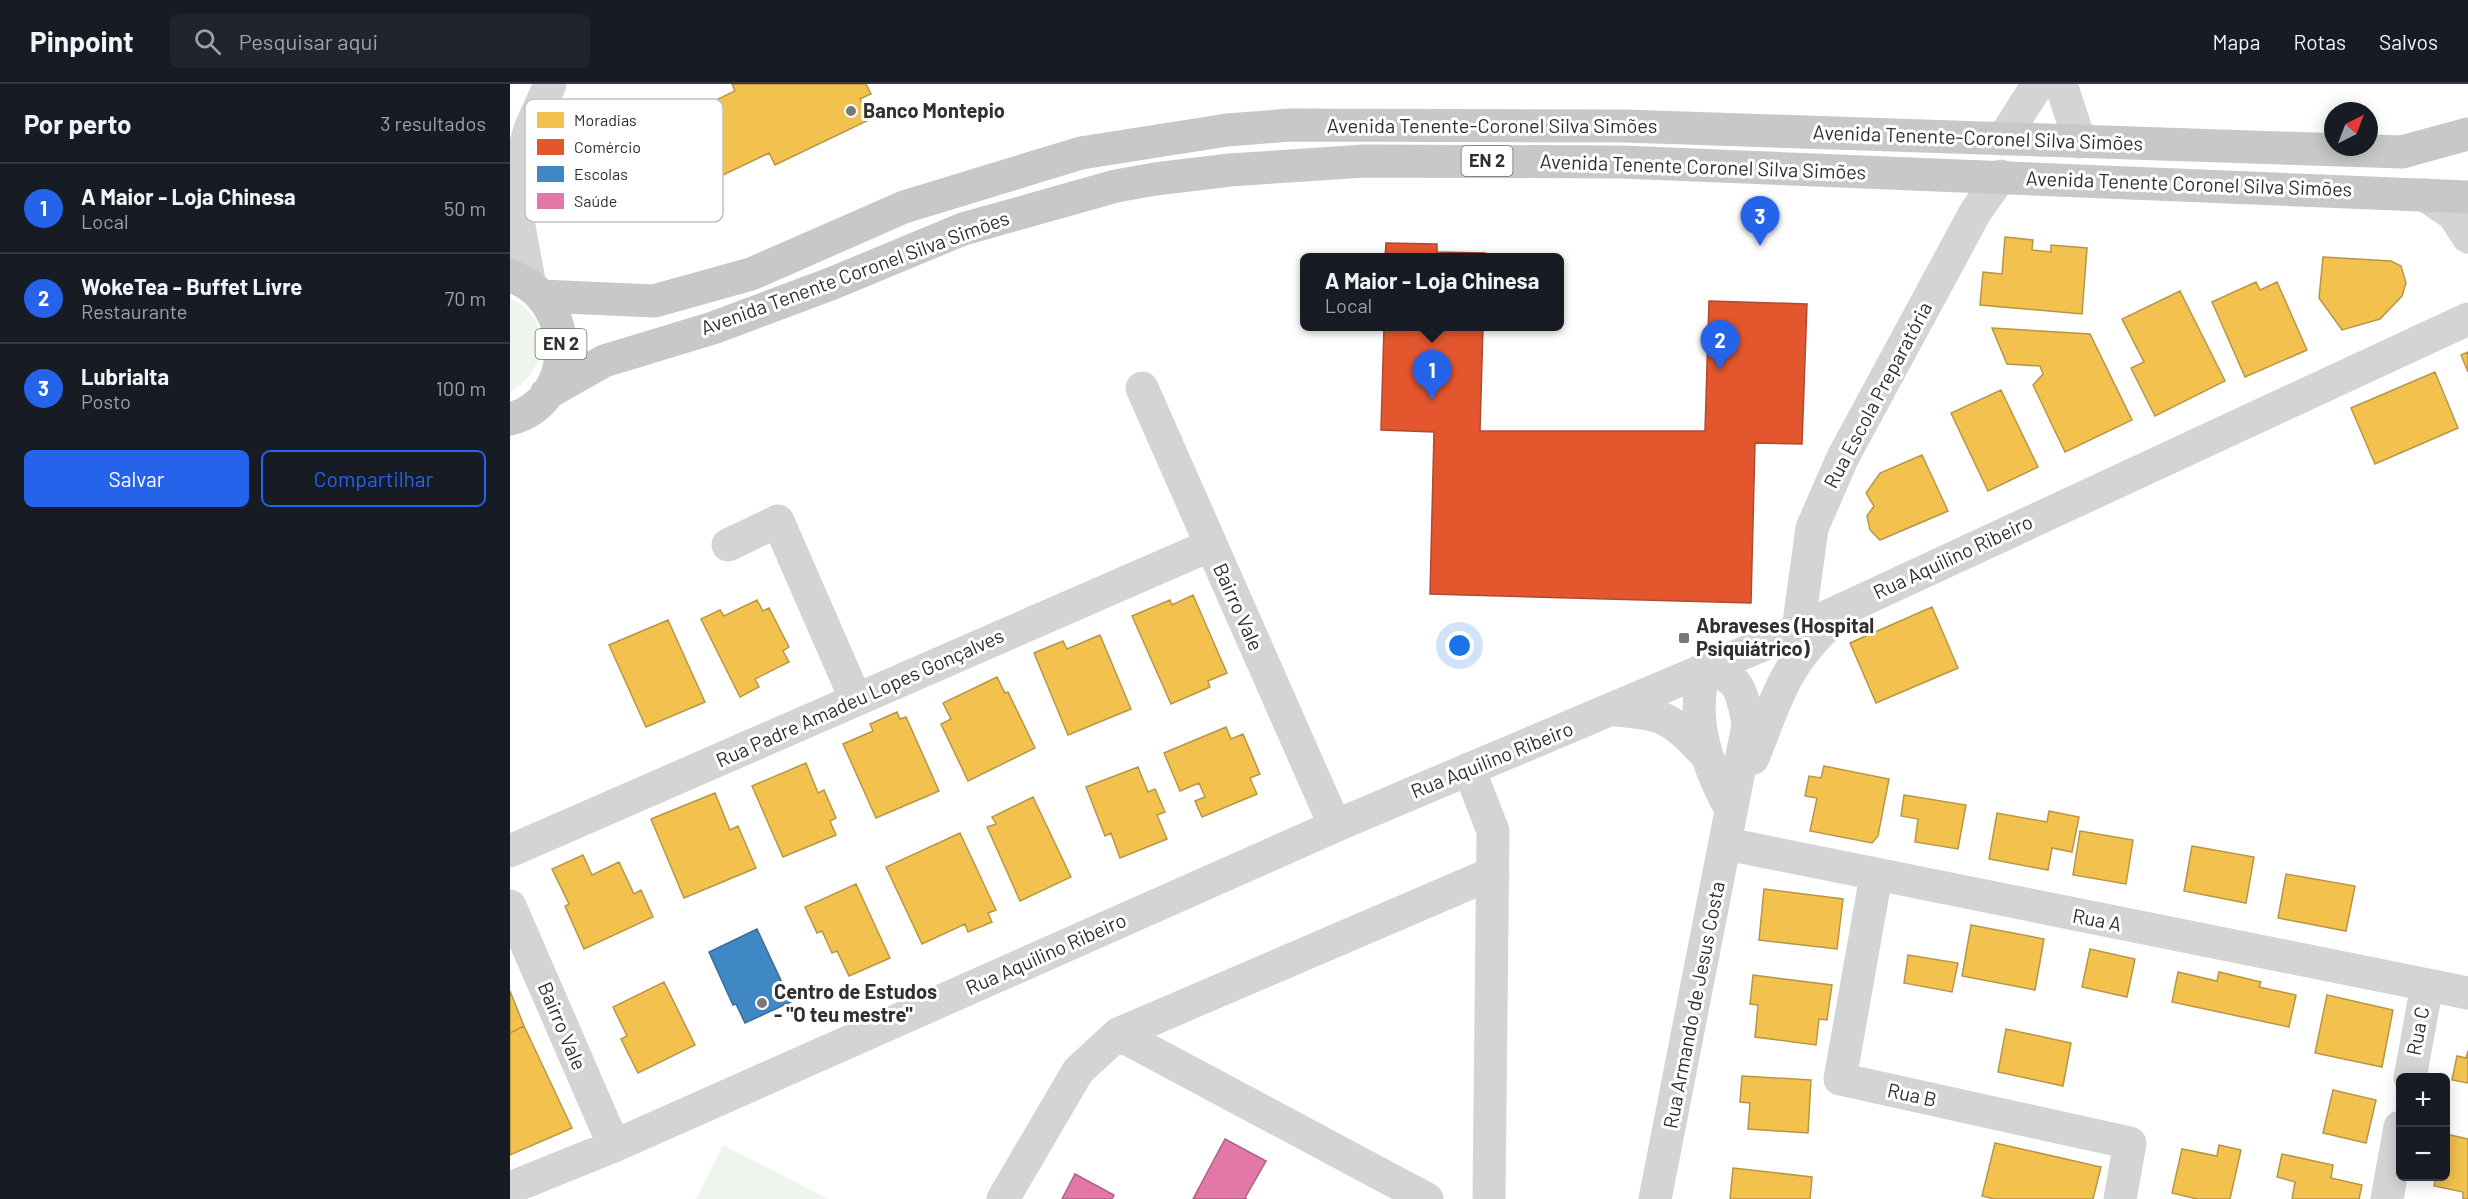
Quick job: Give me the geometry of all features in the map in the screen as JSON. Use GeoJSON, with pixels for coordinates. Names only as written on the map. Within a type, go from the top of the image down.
{"type":"FeatureCollection","features":[{"type":"Feature","properties":{"kind":"main road","name":"Avenida Tenente-Coronel Silva Simões"},"geometry":{"type":"LineString","coordinates":[[527,286],[654,301],[704,289],[751,274],[904,207],[968,186],[1081,153],[1227,130],[1291,125],[1625,126],[2402,152],[2468,134]]}},
{"type":"Feature","properties":{"kind":"main road","name":"Avenida Tenente Coronel Silva Simões"},"geometry":{"type":"LineString","coordinates":[[546,394],[604,361],[735,320],[833,283],[963,229],[1116,186],[1155,179],[1365,160],[1621,162],[2468,197]]}},
{"type":"Feature","properties":{"kind":"main road","name":"EN 2"},"geometry":{"type":"LineString","coordinates":[[510,418],[532,408],[546,394],[556,376],[562,355],[561,334],[554,314],[527,286]]}},
{"type":"Feature","properties":{"kind":"street"},"geometry":{"type":"LineString","coordinates":[[543,99],[550,84]]}},
{"type":"Feature","properties":{"kind":"street"},"geometry":{"type":"LineString","coordinates":[[2003,139],[2038,84]]}},
{"type":"Feature","properties":{"kind":"street"},"geometry":{"type":"LineString","coordinates":[[2061,84],[2080,142]]}},
{"type":"Feature","properties":{"kind":"street"},"geometry":{"type":"LineString","coordinates":[[525,147],[512,195],[527,286]]}},
{"type":"Feature","properties":{"kind":"street","name":"Rua Escola Preparatória"},"geometry":{"type":"LineString","coordinates":[[1798,630],[1812,528],[1843,456],[1976,211],[2001,176]]}},
{"type":"Feature","properties":{"kind":"street"},"geometry":{"type":"LineString","coordinates":[[2425,195],[2453,214],[2468,237]]}},
{"type":"Feature","properties":{"kind":"street"},"geometry":{"type":"LineString","coordinates":[[2427,336],[2456,310],[2468,293]]}},
{"type":"Feature","properties":{"kind":"street","name":"Rua Aquilino Ribeiro"},"geometry":{"type":"LineString","coordinates":[[510,1188],[614,1146],[1335,826],[1615,710],[1798,630],[2427,336],[2468,319]]}},
{"type":"Feature","properties":{"kind":"street","name":"Bairro Vale"},"geometry":{"type":"LineString","coordinates":[[1142,388],[1335,826]]}},
{"type":"Feature","properties":{"kind":"street"},"geometry":{"type":"LineString","coordinates":[[728,545],[778,521],[856,700]]}},
{"type":"Feature","properties":{"kind":"street","name":"Rua Padre Amadeu Lopes Gonçalves"},"geometry":{"type":"LineString","coordinates":[[510,851],[1211,545]]}},
{"type":"Feature","properties":{"kind":"street"},"geometry":{"type":"LineString","coordinates":[[1731,810],[1787,673],[1804,649],[1845,608]]}},
{"type":"Feature","properties":{"kind":"street"},"geometry":{"type":"LineString","coordinates":[[1705,670],[1717,671],[1728,677],[1743,696],[1748,725],[1731,810],[1707,756],[1698,711],[1698,693],[1705,670]]}},
{"type":"Feature","properties":{"kind":"street"},"geometry":{"type":"LineString","coordinates":[[1615,710],[1663,717],[1678,725],[1707,756]]}},
{"type":"Feature","properties":{"kind":"street"},"geometry":{"type":"LineString","coordinates":[[1469,769],[1493,831],[1489,1199]]}},
{"type":"Feature","properties":{"kind":"street","name":"Rua Armando de Jesus Costa"},"geometry":{"type":"LineString","coordinates":[[1655,1199],[1731,810]]}},
{"type":"Feature","properties":{"kind":"street","name":"Rua A"},"geometry":{"type":"LineString","coordinates":[[1726,844],[1876,876],[2468,993]]}},
{"type":"Feature","properties":{"kind":"street"},"geometry":{"type":"LineString","coordinates":[[1003,1199],[1078,1071],[1118,1034],[1492,873]]}},
{"type":"Feature","properties":{"kind":"street","name":"Rua B"},"geometry":{"type":"LineString","coordinates":[[1876,876],[1840,1079],[2130,1143],[2120,1199]]}},
{"type":"Feature","properties":{"kind":"street","name":"Bairro Vale"},"geometry":{"type":"LineString","coordinates":[[510,906],[614,1146]]}},
{"type":"Feature","properties":{"kind":"street","name":"Rua C"},"geometry":{"type":"LineString","coordinates":[[2411,1073],[2427,985]]}},
{"type":"Feature","properties":{"kind":"street"},"geometry":{"type":"LineString","coordinates":[[1118,1034],[1427,1199]]}},
{"type":"Feature","properties":{"kind":"street"},"geometry":{"type":"LineString","coordinates":[[2387,1199],[2396,1149]]}},
{"type":"Feature","properties":{"kind":"shaded area"},"geometry":{"type":"Polygon","coordinates":[[[510,298],[524,307],[534,318],[540,331],[541,345],[539,358],[533,371],[523,383],[510,392],[510,298]]]}},
{"type":"Feature","properties":{"kind":"shaded area"},"geometry":{"type":"Polygon","coordinates":[[[723,1145],[828,1199],[696,1199],[723,1145]]]}},
{"type":"Feature","properties":{"kind":"building: Moradias"},"geometry":{"type":"Polygon","coordinates":[[[732,84],[866,84],[871,94],[860,99],[869,120],[775,165],[769,153],[723,175],[723,99],[718,99],[735,91],[732,84]]]}},
{"type":"Feature","properties":{"kind":"building: Moradias"},"geometry":{"type":"Polygon","coordinates":[[[2005,237],[2033,240],[2032,250],[2051,252],[2051,245],[2087,248],[2082,314],[1980,305],[1983,272],[2002,274],[2005,237]]]}},
{"type":"Feature","properties":{"kind":"building: Moradias"},"geometry":{"type":"Polygon","coordinates":[[[2323,257],[2391,261],[2401,266],[2406,283],[2402,296],[2380,319],[2342,330],[2319,298],[2323,257]]]}},
{"type":"Feature","properties":{"kind":"building: Moradias"},"geometry":{"type":"Polygon","coordinates":[[[2256,282],[2260,290],[2277,282],[2307,350],[2245,377],[2212,302],[2256,282]]]}},
{"type":"Feature","properties":{"kind":"building: Moradias"},"geometry":{"type":"Polygon","coordinates":[[[2180,291],[2225,381],[2155,416],[2131,368],[2144,362],[2122,319],[2180,291]]]}},
{"type":"Feature","properties":{"kind":"building: Moradias"},"geometry":{"type":"Polygon","coordinates":[[[1992,328],[2090,334],[2132,420],[2065,452],[2033,385],[2043,374],[2040,366],[2007,364],[1992,328]]]}},
{"type":"Feature","properties":{"kind":"building: Moradias"},"geometry":{"type":"Polygon","coordinates":[[[2468,352],[2468,372],[2461,355],[2468,352]]]}},
{"type":"Feature","properties":{"kind":"building: Moradias"},"geometry":{"type":"Polygon","coordinates":[[[2435,372],[2458,428],[2375,464],[2351,408],[2435,372]]]}},
{"type":"Feature","properties":{"kind":"building: Moradias"},"geometry":{"type":"Polygon","coordinates":[[[2001,390],[2038,467],[1988,491],[1951,413],[2001,390]]]}},
{"type":"Feature","properties":{"kind":"building: Moradias"},"geometry":{"type":"Polygon","coordinates":[[[1922,455],[1948,511],[1880,540],[1870,530],[1867,516],[1874,506],[1866,493],[1880,473],[1922,455]]]}},
{"type":"Feature","properties":{"kind":"building: Moradias"},"geometry":{"type":"Polygon","coordinates":[[[1193,595],[1227,673],[1208,681],[1210,687],[1171,704],[1132,616],[1170,600],[1172,605],[1193,595]]]}},
{"type":"Feature","properties":{"kind":"building: Moradias"},"geometry":{"type":"Polygon","coordinates":[[[757,600],[763,611],[769,608],[789,647],[783,651],[789,662],[755,679],[759,687],[740,697],[701,619],[720,610],[724,616],[757,600]]]}},
{"type":"Feature","properties":{"kind":"building: Moradias"},"geometry":{"type":"Polygon","coordinates":[[[1932,607],[1958,668],[1876,703],[1850,643],[1932,607]]]}},
{"type":"Feature","properties":{"kind":"building: Moradias"},"geometry":{"type":"Polygon","coordinates":[[[668,620],[705,702],[646,727],[609,645],[668,620]]]}},
{"type":"Feature","properties":{"kind":"building: Moradias"},"geometry":{"type":"Polygon","coordinates":[[[1100,635],[1131,709],[1068,735],[1034,653],[1063,641],[1067,649],[1100,635]]]}},
{"type":"Feature","properties":{"kind":"building: Moradias"},"geometry":{"type":"Polygon","coordinates":[[[997,677],[1005,693],[1008,692],[1035,748],[968,781],[941,724],[951,719],[943,703],[997,677]]]}},
{"type":"Feature","properties":{"kind":"building: Moradias"},"geometry":{"type":"Polygon","coordinates":[[[897,712],[900,719],[906,717],[939,791],[876,818],[843,744],[873,731],[870,724],[897,712]]]}},
{"type":"Feature","properties":{"kind":"building: Moradias"},"geometry":{"type":"Polygon","coordinates":[[[1226,727],[1231,739],[1243,734],[1260,774],[1250,778],[1257,794],[1202,817],[1195,801],[1205,797],[1199,783],[1180,791],[1164,753],[1226,727]]]}},
{"type":"Feature","properties":{"kind":"building: Moradias"},"geometry":{"type":"Polygon","coordinates":[[[806,763],[818,793],[824,790],[836,818],[830,821],[836,835],[783,857],[752,786],[806,763]]]}},
{"type":"Feature","properties":{"kind":"building: Moradias"},"geometry":{"type":"Polygon","coordinates":[[[1824,766],[1889,779],[1878,836],[1872,843],[1810,831],[1817,798],[1805,796],[1809,776],[1821,778],[1824,766]]]}},
{"type":"Feature","properties":{"kind":"building: Moradias"},"geometry":{"type":"Polygon","coordinates":[[[1138,767],[1148,792],[1155,789],[1165,812],[1157,815],[1167,839],[1120,858],[1111,833],[1105,836],[1086,787],[1138,767]]]}},
{"type":"Feature","properties":{"kind":"building: Moradias"},"geometry":{"type":"Polygon","coordinates":[[[715,793],[730,830],[738,826],[756,868],[684,898],[651,819],[715,793]]]}},
{"type":"Feature","properties":{"kind":"building: Moradias"},"geometry":{"type":"Polygon","coordinates":[[[1904,795],[1966,805],[1958,849],[1915,842],[1918,819],[1901,816],[1904,795]]]}},
{"type":"Feature","properties":{"kind":"building: Moradias"},"geometry":{"type":"Polygon","coordinates":[[[1033,797],[1071,877],[1020,901],[987,827],[996,824],[992,817],[1033,797]]]}},
{"type":"Feature","properties":{"kind":"building: Moradias"},"geometry":{"type":"Polygon","coordinates":[[[2049,811],[2079,817],[2072,852],[2052,848],[2048,870],[1989,859],[1997,813],[2047,822],[2049,811]]]}},
{"type":"Feature","properties":{"kind":"building: Moradias"},"geometry":{"type":"Polygon","coordinates":[[[2080,831],[2133,840],[2126,884],[2073,875],[2080,831]]]}},
{"type":"Feature","properties":{"kind":"building: Moradias"},"geometry":{"type":"Polygon","coordinates":[[[960,833],[996,910],[988,913],[992,922],[968,932],[965,924],[922,944],[886,867],[960,833]]]}},
{"type":"Feature","properties":{"kind":"building: Moradias"},"geometry":{"type":"Polygon","coordinates":[[[2192,846],[2254,857],[2246,903],[2184,891],[2192,846]]]}},
{"type":"Feature","properties":{"kind":"building: Moradias"},"geometry":{"type":"Polygon","coordinates":[[[583,855],[592,875],[619,862],[634,894],[641,890],[653,917],[584,949],[565,906],[569,904],[552,869],[583,855]]]}},
{"type":"Feature","properties":{"kind":"building: Moradias"},"geometry":{"type":"Polygon","coordinates":[[[2286,874],[2355,886],[2346,931],[2278,918],[2286,874]]]}},
{"type":"Feature","properties":{"kind":"building: Moradias"},"geometry":{"type":"Polygon","coordinates":[[[856,884],[890,958],[849,976],[837,951],[832,953],[822,931],[817,933],[805,907],[856,884]]]}},
{"type":"Feature","properties":{"kind":"building: Moradias"},"geometry":{"type":"Polygon","coordinates":[[[1764,889],[1843,899],[1837,949],[1759,940],[1764,889]]]}},
{"type":"Feature","properties":{"kind":"building: Moradias"},"geometry":{"type":"Polygon","coordinates":[[[1971,925],[2044,939],[2035,990],[1962,976],[1971,925]]]}},
{"type":"Feature","properties":{"kind":"building: Moradias"},"geometry":{"type":"Polygon","coordinates":[[[2090,949],[2135,959],[2127,997],[2082,987],[2090,949]]]}},
{"type":"Feature","properties":{"kind":"building: Moradias"},"geometry":{"type":"Polygon","coordinates":[[[1908,955],[1958,963],[1952,992],[1904,983],[1908,955]]]}},
{"type":"Feature","properties":{"kind":"building: Moradias"},"geometry":{"type":"Polygon","coordinates":[[[2178,972],[2217,981],[2219,972],[2261,982],[2259,987],[2296,995],[2289,1027],[2172,1002],[2178,972]]]}},
{"type":"Feature","properties":{"kind":"building: Moradias"},"geometry":{"type":"Polygon","coordinates":[[[1753,975],[1832,985],[1827,1020],[1819,1019],[1816,1045],[1755,1037],[1758,1005],[1750,1004],[1753,975]]]}},
{"type":"Feature","properties":{"kind":"building: Moradias"},"geometry":{"type":"Polygon","coordinates":[[[664,982],[695,1045],[638,1073],[621,1039],[627,1036],[613,1007],[664,982]]]}},
{"type":"Feature","properties":{"kind":"building: Moradias"},"geometry":{"type":"Polygon","coordinates":[[[510,991],[524,1026],[510,1033],[510,991]]]}},
{"type":"Feature","properties":{"kind":"building: Moradias"},"geometry":{"type":"Polygon","coordinates":[[[2327,995],[2393,1010],[2382,1067],[2315,1053],[2327,995]]]}},
{"type":"Feature","properties":{"kind":"building: Moradias"},"geometry":{"type":"Polygon","coordinates":[[[524,1026],[572,1128],[510,1155],[510,1033],[524,1026]]]}},
{"type":"Feature","properties":{"kind":"building: Moradias"},"geometry":{"type":"Polygon","coordinates":[[[2006,1029],[2071,1043],[2063,1086],[1998,1072],[2006,1029]]]}},
{"type":"Feature","properties":{"kind":"building: Moradias"},"geometry":{"type":"Polygon","coordinates":[[[2468,1051],[2468,1083],[2452,1080],[2457,1056],[2466,1058],[2468,1051]]]}},
{"type":"Feature","properties":{"kind":"building: Moradias"},"geometry":{"type":"Polygon","coordinates":[[[1742,1076],[1811,1080],[1808,1133],[1748,1129],[1750,1103],[1740,1102],[1742,1076]]]}},
{"type":"Feature","properties":{"kind":"building: Moradias"},"geometry":{"type":"Polygon","coordinates":[[[2333,1090],[2376,1100],[2366,1143],[2323,1133],[2333,1090]]]}},
{"type":"Feature","properties":{"kind":"building: Moradias"},"geometry":{"type":"Polygon","coordinates":[[[2450,1135],[2468,1139],[2468,1199],[2463,1199],[2463,1192],[2434,1186],[2435,1181],[2450,1181],[2450,1135]]]}},
{"type":"Feature","properties":{"kind":"building: Moradias"},"geometry":{"type":"Polygon","coordinates":[[[1995,1143],[2101,1167],[2093,1199],[1994,1199],[1982,1196],[1995,1143]]]}},
{"type":"Feature","properties":{"kind":"building: Moradias"},"geometry":{"type":"Polygon","coordinates":[[[2219,1145],[2241,1150],[2230,1199],[2197,1199],[2172,1193],[2182,1149],[2217,1156],[2219,1145]]]}},
{"type":"Feature","properties":{"kind":"building: Moradias"},"geometry":{"type":"Polygon","coordinates":[[[2282,1154],[2333,1165],[2331,1178],[2362,1185],[2359,1199],[2292,1199],[2295,1182],[2277,1177],[2282,1154]]]}},
{"type":"Feature","properties":{"kind":"building: Moradias"},"geometry":{"type":"Polygon","coordinates":[[[1733,1168],[1812,1177],[1810,1199],[1730,1199],[1733,1168]]]}},
{"type":"Feature","properties":{"kind":"building: Comércio"},"geometry":{"type":"Polygon","coordinates":[[[1386,243],[1437,244],[1437,252],[1485,253],[1385,253],[1386,243]]]}},
{"type":"Feature","properties":{"kind":"building: Comércio"},"geometry":{"type":"Polygon","coordinates":[[[1709,301],[1807,304],[1802,444],[1755,443],[1751,603],[1430,594],[1434,432],[1381,430],[1384,331],[1483,331],[1480,431],[1705,431],[1709,301]]]}},
{"type":"Feature","properties":{"kind":"building: Escolas"},"geometry":{"type":"Polygon","coordinates":[[[757,929],[791,1002],[745,1023],[736,1004],[733,1005],[709,952],[757,929]]]}},
{"type":"Feature","properties":{"kind":"building: Saúde"},"geometry":{"type":"Polygon","coordinates":[[[1225,1139],[1266,1161],[1245,1198],[1247,1199],[1193,1199],[1225,1139]]]}},
{"type":"Feature","properties":{"kind":"building: Saúde"},"geometry":{"type":"Polygon","coordinates":[[[1075,1174],[1114,1195],[1112,1199],[1062,1199],[1075,1174]]]}},
{"type":"Feature","properties":{"kind":"place","name":"Banco Montepio"},"geometry":{"type":"Point","coordinates":[851,111]}},
{"type":"Feature","properties":{"kind":"place","name":"Lubrialta"},"geometry":{"type":"Point","coordinates":[1760,246]}},
{"type":"Feature","properties":{"kind":"place","name":"WokeTea - Buffet Livre"},"geometry":{"type":"Point","coordinates":[1720,370]}},
{"type":"Feature","properties":{"kind":"place","name":"A Maior - Loja Chinesa"},"geometry":{"type":"Point","coordinates":[1432,400]}},
{"type":"Feature","properties":{"kind":"place","name":"Abraveses (Hospital Psiquiátrico)"},"geometry":{"type":"Point","coordinates":[1684,638]}},
{"type":"Feature","properties":{"kind":"place","name":"Centro de Estudos - \"O teu mestre\""},"geometry":{"type":"Point","coordinates":[762,1003]}}]}
